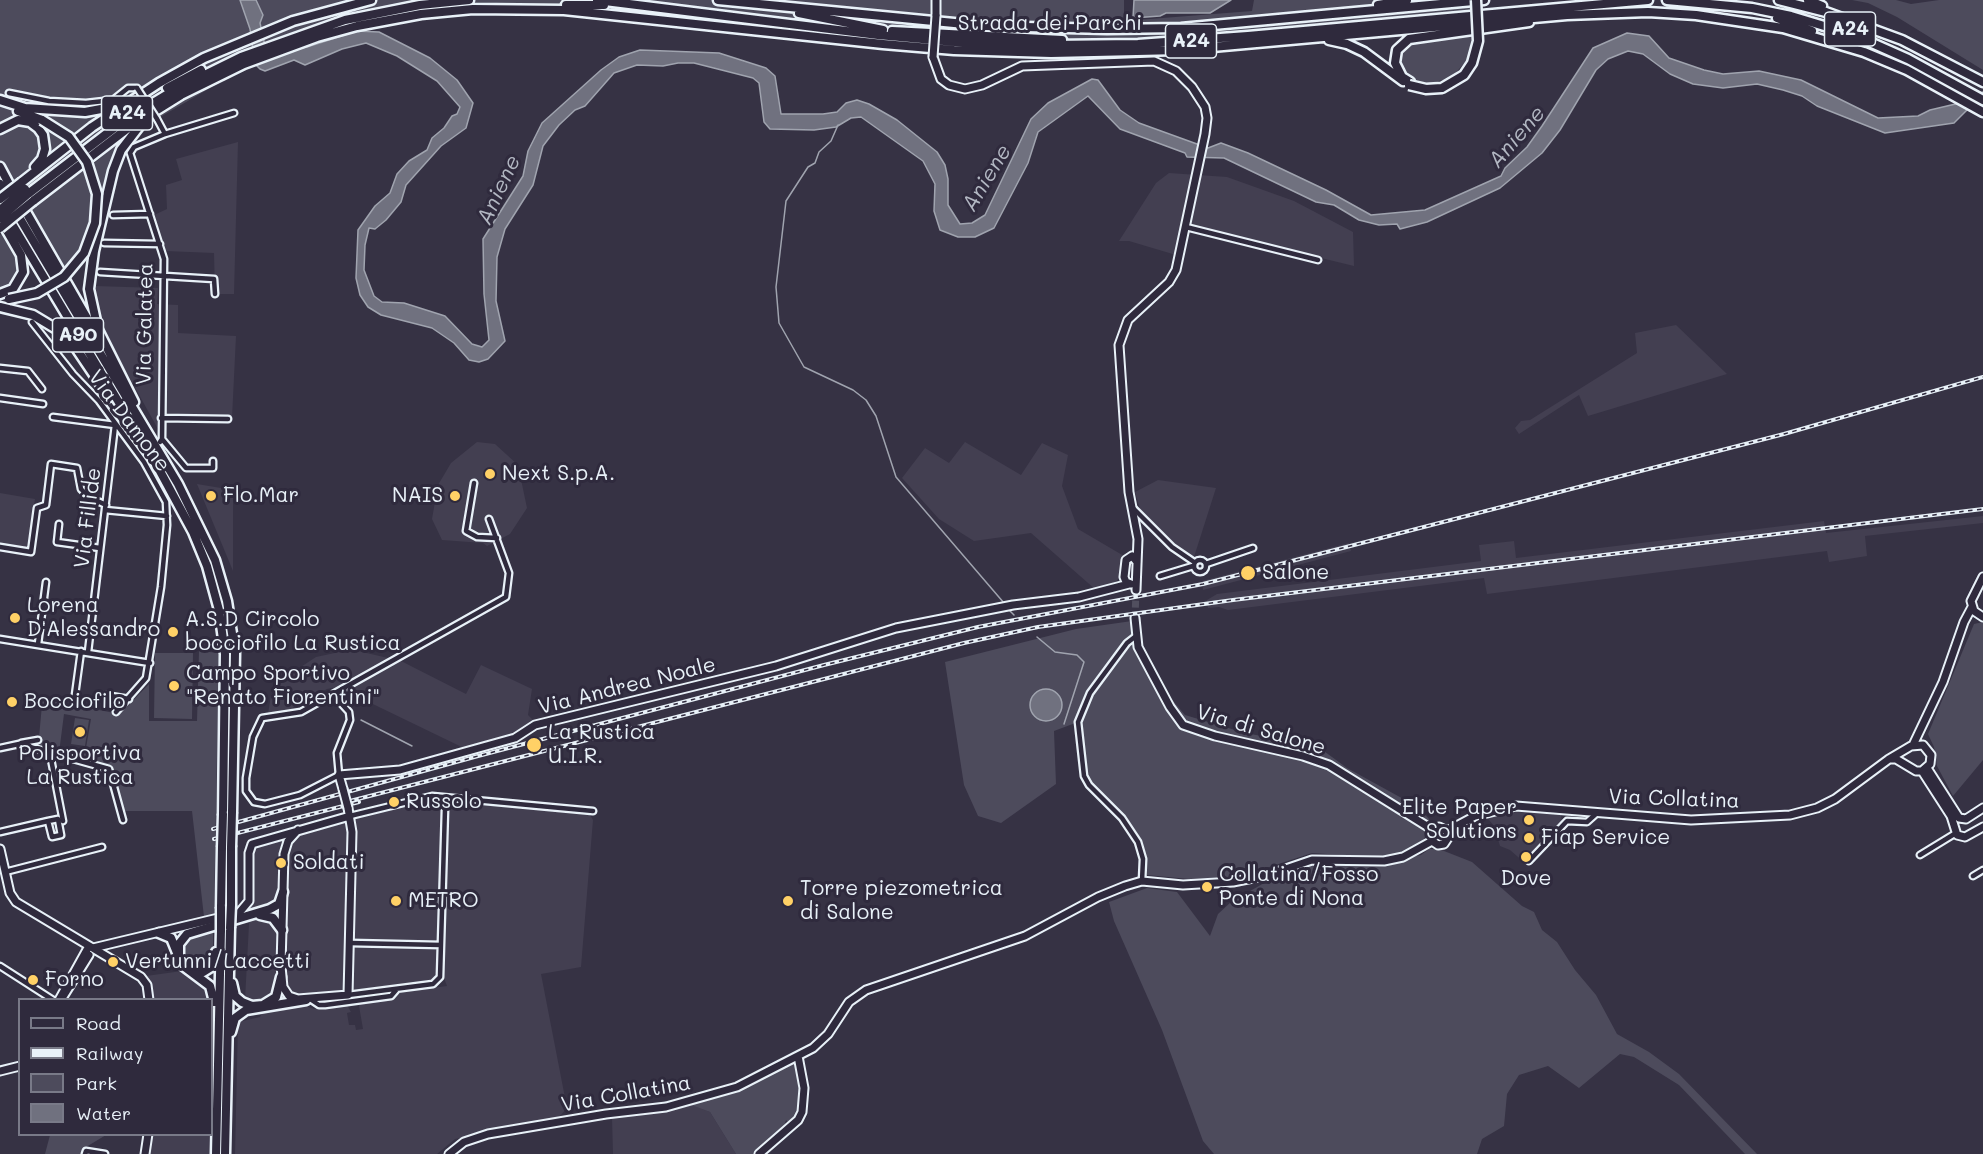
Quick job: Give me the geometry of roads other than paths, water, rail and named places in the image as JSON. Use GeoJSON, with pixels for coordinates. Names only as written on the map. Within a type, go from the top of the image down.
{"type":"FeatureCollection","features":[{"type":"Feature","properties":{"kind":"highway","name":"A24"},"geometry":{"type":"LineString","coordinates":[[0,210],[123,122],[240,54],[280,35],[373,9],[422,0]]}},
{"type":"Feature","properties":{"kind":"highway","name":"A24"},"geometry":{"type":"LineString","coordinates":[[373,9],[469,0]]}},
{"type":"Feature","properties":{"kind":"highway","name":"Strada dei Parchi"},"geometry":{"type":"LineString","coordinates":[[597,0],[878,35],[955,42],[1094,45],[1248,36],[1601,2],[1648,0]]}},
{"type":"Feature","properties":{"kind":"highway","name":"Strada dei Parchi"},"geometry":{"type":"LineString","coordinates":[[647,0],[883,30],[1071,40],[1181,36],[1570,0]]}},
{"type":"Feature","properties":{"kind":"highway"},"geometry":{"type":"LineString","coordinates":[[718,0],[985,26],[1156,29]]}},
{"type":"Feature","properties":{"kind":"highway"},"geometry":{"type":"LineString","coordinates":[[1324,15],[1407,0]]}},
{"type":"Feature","properties":{"kind":"highway"},"geometry":{"type":"LineString","coordinates":[[1293,40],[1330,40],[1347,44],[1364,52],[1410,84],[1426,89],[1442,88],[1464,75],[1472,63],[1478,41],[1474,0]]}},
{"type":"Feature","properties":{"kind":"highway"},"geometry":{"type":"LineString","coordinates":[[1016,38],[1156,29],[1484,0]]}},
{"type":"Feature","properties":{"kind":"highway","name":"A24"},"geometry":{"type":"LineString","coordinates":[[1667,0],[1718,3],[1791,16],[1854,35],[1983,93]]}},
{"type":"Feature","properties":{"kind":"highway","name":"A24"},"geometry":{"type":"LineString","coordinates":[[1734,0],[1791,11],[1855,31],[1914,55],[1983,100]]}},
{"type":"Feature","properties":{"kind":"highway"},"geometry":{"type":"LineString","coordinates":[[1779,0],[1826,12],[1902,40]]}},
{"type":"Feature","properties":{"kind":"highway"},"geometry":{"type":"LineString","coordinates":[[1808,0],[1902,40],[1983,82]]}},
{"type":"Feature","properties":{"kind":"highway"},"geometry":{"type":"LineString","coordinates":[[1718,3],[1784,20],[1864,52],[1943,89],[1983,112]]}},
{"type":"Feature","properties":{"kind":"highway"},"geometry":{"type":"LineString","coordinates":[[2,99],[25,108],[85,112],[105,110],[159,83],[240,54],[318,36],[373,9],[445,11],[610,5],[733,16]]}},
{"type":"Feature","properties":{"kind":"highway"},"geometry":{"type":"LineString","coordinates":[[759,5],[883,30]]}},
{"type":"Feature","properties":{"kind":"highway"},"geometry":{"type":"LineString","coordinates":[[501,8],[575,11],[954,50],[1116,53],[1293,40],[1490,21],[1648,12],[1738,20],[1803,33],[1864,52]]}},
{"type":"Feature","properties":{"kind":"highway"},"geometry":{"type":"LineString","coordinates":[[1410,84],[1402,77],[1395,63],[1397,50],[1409,39],[1598,14]]}},
{"type":"Feature","properties":{"kind":"highway"},"geometry":{"type":"LineString","coordinates":[[148,434],[93,319],[89,298],[94,251],[117,159],[128,139],[181,95],[240,54]]}},
{"type":"Feature","properties":{"kind":"highway"},"geometry":{"type":"LineString","coordinates":[[27,189],[92,127],[159,83]]}},
{"type":"Feature","properties":{"kind":"highway"},"geometry":{"type":"LineString","coordinates":[[2,99],[69,137],[87,162],[97,192],[96,223],[86,251],[66,276],[37,293],[4,299]]}},
{"type":"Feature","properties":{"kind":"highway"},"geometry":{"type":"LineString","coordinates":[[0,168],[3,189],[27,189],[78,164],[153,117]]}},
{"type":"Feature","properties":{"kind":"highway"},"geometry":{"type":"LineString","coordinates":[[0,129],[13,121],[24,120],[34,124],[43,135],[44,155],[11,223],[21,255],[23,272],[13,289],[0,294]]}},
{"type":"Feature","properties":{"kind":"highway","name":"A24"},"geometry":{"type":"LineString","coordinates":[[0,218],[27,189]]}},
{"type":"Feature","properties":{"kind":"highway"},"geometry":{"type":"LineString","coordinates":[[11,223],[107,349]]}},
{"type":"Feature","properties":{"kind":"highway","name":"A90"},"geometry":{"type":"LineString","coordinates":[[11,223],[148,434],[200,525],[214,560],[227,601],[235,667],[227,813]]}},
{"type":"Feature","properties":{"kind":"highway","name":"A90"},"geometry":{"type":"LineString","coordinates":[[11,223],[144,445],[193,532],[207,566],[219,610],[226,673],[227,847],[218,1045],[216,1154]]}},
{"type":"Feature","properties":{"kind":"highway"},"geometry":{"type":"LineString","coordinates":[[0,307],[33,315],[62,334],[89,368],[132,434],[144,445]]}},
{"type":"Feature","properties":{"kind":"highway"},"geometry":{"type":"LineString","coordinates":[[179,960],[179,946],[187,934],[254,915],[277,905],[283,892]]}},
{"type":"Feature","properties":{"kind":"highway"},"geometry":{"type":"LineString","coordinates":[[254,915],[271,917],[282,930]]}},
{"type":"Feature","properties":{"kind":"highway"},"geometry":{"type":"LineString","coordinates":[[190,971],[203,972],[212,966],[224,931]]}},
{"type":"Feature","properties":{"kind":"highway","name":"A90"},"geometry":{"type":"LineString","coordinates":[[224,931],[229,957],[225,1154]]}},
{"type":"Feature","properties":{"kind":"highway"},"geometry":{"type":"LineString","coordinates":[[159,933],[171,938],[179,960],[206,982],[213,991],[218,1045]]}},
{"type":"Feature","properties":{"kind":"highway"},"geometry":{"type":"LineString","coordinates":[[229,957],[235,996],[245,1004],[257,1005],[270,1002],[277,995],[281,977]]}},
{"type":"Feature","properties":{"kind":"highway"},"geometry":{"type":"LineString","coordinates":[[226,1071],[231,1029],[238,1015],[252,1008],[308,1000]]}},
{"type":"Feature","properties":{"kind":"street"},"geometry":{"type":"LineString","coordinates":[[936,0],[933,57],[941,79],[955,88],[982,86],[1011,70],[1029,65],[1143,60],[1160,62],[1176,71],[1200,97],[1207,111],[1198,174],[1174,274],[1128,321],[1120,341],[1119,366],[1137,562],[1131,583]]}},
{"type":"Feature","properties":{"kind":"street"},"geometry":{"type":"LineString","coordinates":[[2,99],[90,103],[115,99],[130,87],[137,88],[165,134],[234,112]]}},
{"type":"Feature","properties":{"kind":"street","name":"Via Galatea"},"geometry":{"type":"LineString","coordinates":[[165,134],[138,145],[130,152],[160,244],[164,275],[161,441],[185,467],[213,471],[213,460]]}},
{"type":"Feature","properties":{"kind":"street"},"geometry":{"type":"LineString","coordinates":[[113,215],[150,214]]}},
{"type":"Feature","properties":{"kind":"street"},"geometry":{"type":"LineString","coordinates":[[1186,227],[1318,260]]}},
{"type":"Feature","properties":{"kind":"street"},"geometry":{"type":"LineString","coordinates":[[104,243],[160,244]]}},
{"type":"Feature","properties":{"kind":"street"},"geometry":{"type":"LineString","coordinates":[[100,272],[214,279],[215,294]]}},
{"type":"Feature","properties":{"kind":"street","name":"Via Damone"},"geometry":{"type":"LineString","coordinates":[[32,322],[145,462],[164,497],[167,516]]}},
{"type":"Feature","properties":{"kind":"street"},"geometry":{"type":"LineString","coordinates":[[0,368],[27,371],[42,389]]}},
{"type":"Feature","properties":{"kind":"street"},"geometry":{"type":"LineString","coordinates":[[0,398],[43,404]]}},
{"type":"Feature","properties":{"kind":"street"},"geometry":{"type":"LineString","coordinates":[[53,417],[116,425]]}},
{"type":"Feature","properties":{"kind":"street"},"geometry":{"type":"LineString","coordinates":[[161,418],[228,420]]}},
{"type":"Feature","properties":{"kind":"street","name":"Via Fillide"},"geometry":{"type":"LineString","coordinates":[[88,652],[116,425]]}},
{"type":"Feature","properties":{"kind":"street"},"geometry":{"type":"LineString","coordinates":[[0,547],[31,552],[37,508],[46,505],[51,464],[78,468],[81,489],[105,507],[167,516],[159,609],[150,663],[145,682],[116,712]]}},
{"type":"Feature","properties":{"kind":"street"},"geometry":{"type":"LineString","coordinates":[[474,483],[466,531],[477,537],[497,538]]}},
{"type":"Feature","properties":{"kind":"street"},"geometry":{"type":"LineString","coordinates":[[1131,504],[1172,547],[1194,564],[1200,572],[1206,564],[1253,548]]}},
{"type":"Feature","properties":{"kind":"street","name":"Via Andrea Noale"},"geometry":{"type":"LineString","coordinates":[[489,519],[509,573],[508,594],[500,602],[301,712],[266,717],[259,721],[253,737],[246,778],[246,791],[254,802],[265,804],[300,795],[339,775],[400,770],[515,738],[535,725],[776,666],[896,628],[1115,588],[1131,583]]}},
{"type":"Feature","properties":{"kind":"street"},"geometry":{"type":"LineString","coordinates":[[1131,583],[1126,560],[1130,556],[1135,525],[1142,520],[1150,525]]}},
{"type":"Feature","properties":{"kind":"street"},"geometry":{"type":"LineString","coordinates":[[59,524],[57,542],[100,548]]}},
{"type":"Feature","properties":{"kind":"street"},"geometry":{"type":"LineString","coordinates":[[1135,525],[1150,525]]}},
{"type":"Feature","properties":{"kind":"street"},"geometry":{"type":"LineString","coordinates":[[1130,556],[1135,557],[1137,562]]}},
{"type":"Feature","properties":{"kind":"street"},"geometry":{"type":"LineString","coordinates":[[1160,576],[1194,564],[1200,559],[1206,564]]}},
{"type":"Feature","properties":{"kind":"street"},"geometry":{"type":"LineString","coordinates":[[1905,764],[1906,751],[1913,745],[1943,682],[1961,629],[1972,607],[1974,593],[1983,577]]}},
{"type":"Feature","properties":{"kind":"street"},"geometry":{"type":"LineString","coordinates":[[38,644],[46,582]]}},
{"type":"Feature","properties":{"kind":"street"},"geometry":{"type":"LineString","coordinates":[[1974,593],[1983,589]]}},
{"type":"Feature","properties":{"kind":"street"},"geometry":{"type":"LineString","coordinates":[[1972,607],[1977,614],[1983,617]]}},
{"type":"Feature","properties":{"kind":"street"},"geometry":{"type":"LineString","coordinates":[[1961,629],[1970,618],[1983,617]]}},
{"type":"Feature","properties":{"kind":"street","name":"Via di Salone"},"geometry":{"type":"LineString","coordinates":[[1135,618],[1138,647],[1170,707],[1186,727],[1317,761],[1433,830]]}},
{"type":"Feature","properties":{"kind":"street"},"geometry":{"type":"LineString","coordinates":[[1136,636],[1127,643],[1095,684],[1085,700],[1078,722],[1084,776],[1089,785],[1122,818],[1138,842],[1143,859],[1142,882]]}},
{"type":"Feature","properties":{"kind":"street"},"geometry":{"type":"LineString","coordinates":[[0,639],[150,663]]}},
{"type":"Feature","properties":{"kind":"street"},"geometry":{"type":"LineString","coordinates":[[74,702],[81,651]]}},
{"type":"Feature","properties":{"kind":"street"},"geometry":{"type":"LineString","coordinates":[[105,695],[129,699]]}},
{"type":"Feature","properties":{"kind":"street"},"geometry":{"type":"LineString","coordinates":[[338,700],[349,712],[350,720],[338,750],[339,775],[349,812],[348,995]]}},
{"type":"Feature","properties":{"kind":"street"},"geometry":{"type":"LineString","coordinates":[[1921,726],[1920,739],[1931,755],[1924,769]]}},
{"type":"Feature","properties":{"kind":"street"},"geometry":{"type":"LineString","coordinates":[[0,748],[38,740]]}},
{"type":"Feature","properties":{"kind":"street"},"geometry":{"type":"LineString","coordinates":[[19,744],[110,769],[123,820]]}},
{"type":"Feature","properties":{"kind":"street"},"geometry":{"type":"LineString","coordinates":[[1913,745],[1923,745]]}},
{"type":"Feature","properties":{"kind":"street","name":"Via Collatina"},"geometry":{"type":"LineString","coordinates":[[1447,831],[1475,816],[1503,808],[1529,806],[1691,820],[1790,815],[1817,808],[1835,800],[1889,759],[1906,751]]}},
{"type":"Feature","properties":{"kind":"street"},"geometry":{"type":"LineString","coordinates":[[50,754],[63,821]]}},
{"type":"Feature","properties":{"kind":"street"},"geometry":{"type":"LineString","coordinates":[[1889,759],[1905,764],[1910,769],[1924,769]]}},
{"type":"Feature","properties":{"kind":"street"},"geometry":{"type":"LineString","coordinates":[[1924,769],[1960,824],[1961,837],[1983,827]]}},
{"type":"Feature","properties":{"kind":"street"},"geometry":{"type":"LineString","coordinates":[[61,997],[91,947],[159,933],[243,910],[249,898],[250,848],[256,841],[298,830],[349,812],[420,797],[593,811]]}},
{"type":"Feature","properties":{"kind":"street"},"geometry":{"type":"LineString","coordinates":[[308,1000],[437,982],[441,975],[445,809],[441,798]]}},
{"type":"Feature","properties":{"kind":"street"},"geometry":{"type":"LineString","coordinates":[[1920,855],[1983,808]]}},
{"type":"Feature","properties":{"kind":"street"},"geometry":{"type":"LineString","coordinates":[[1528,861],[1567,821],[1587,822],[1597,813]]}},
{"type":"Feature","properties":{"kind":"street"},"geometry":{"type":"LineString","coordinates":[[0,832],[48,821]]}},
{"type":"Feature","properties":{"kind":"street"},"geometry":{"type":"LineString","coordinates":[[1960,824],[1970,828],[1968,835]]}},
{"type":"Feature","properties":{"kind":"street"},"geometry":{"type":"LineString","coordinates":[[1439,827],[1447,831],[1448,838],[1444,844],[1438,845],[1432,841],[1430,835],[1433,830],[1439,827]]}},
{"type":"Feature","properties":{"kind":"street"},"geometry":{"type":"LineString","coordinates":[[298,830],[288,841],[284,854],[281,977],[284,989],[289,996],[319,1005],[390,996],[397,989]]}},
{"type":"Feature","properties":{"kind":"street"},"geometry":{"type":"LineString","coordinates":[[270,838],[279,841],[284,854]]}},
{"type":"Feature","properties":{"kind":"street","name":"Via Collatina"},"geometry":{"type":"LineString","coordinates":[[449,1154],[464,1142],[488,1134],[690,1101],[737,1087],[798,1056],[823,1040],[849,1002],[866,990],[1025,936],[1098,897],[1142,882],[1183,885],[1242,881],[1312,860],[1361,862],[1404,857],[1432,841]]}},
{"type":"Feature","properties":{"kind":"street"},"geometry":{"type":"LineString","coordinates":[[5,872],[102,847]]}},
{"type":"Feature","properties":{"kind":"street"},"geometry":{"type":"LineString","coordinates":[[0,849],[10,893],[17,903],[141,977],[147,986],[149,998]]}},
{"type":"Feature","properties":{"kind":"street"},"geometry":{"type":"LineString","coordinates":[[1973,876],[1983,870]]}},
{"type":"Feature","properties":{"kind":"street"},"geometry":{"type":"LineString","coordinates":[[350,943],[441,945]]}},
{"type":"Feature","properties":{"kind":"street"},"geometry":{"type":"LineString","coordinates":[[0,966],[51,998]]}},
{"type":"Feature","properties":{"kind":"street"},"geometry":{"type":"LineString","coordinates":[[759,1154],[798,1120],[802,1112],[804,1088],[798,1056]]}},
{"type":"Feature","properties":{"kind":"street"},"geometry":{"type":"LineString","coordinates":[[0,1071],[18,1066]]}},
{"type":"Feature","properties":{"kind":"street"},"geometry":{"type":"LineString","coordinates":[[145,1154],[148,1136]]}},
{"type":"Feature","properties":{"kind":"street"},"geometry":{"type":"LineString","coordinates":[[85,1154],[86,1151],[105,1154]]}},
{"type":"Feature","properties":{"kind":"water"},"geometry":{"type":"Polygon","coordinates":[[[240,0],[256,0],[263,15],[260,23],[267,55],[307,47],[357,31],[379,32],[430,58],[457,80],[473,103],[466,128],[441,146],[406,185],[401,202],[386,220],[375,229],[369,228],[365,245],[364,270],[374,296],[382,302],[404,303],[445,316],[472,344],[482,347],[489,340],[484,294],[483,239],[523,176],[528,151],[542,123],[601,70],[619,57],[640,50],[719,53],[766,68],[775,76],[781,114],[837,112],[846,103],[857,100],[869,104],[897,120],[937,152],[945,165],[948,179],[948,205],[960,224],[972,223],[985,215],[1031,119],[1048,103],[1092,79],[1098,80],[1120,110],[1139,123],[1208,148],[1221,143],[1248,153],[1326,190],[1371,215],[1425,210],[1501,176],[1505,168],[1527,147],[1593,48],[1627,33],[1649,36],[1669,58],[1704,70],[1723,74],[1759,71],[1801,80],[1878,118],[1918,116],[1930,110],[1964,102],[1983,92],[1983,106],[1969,108],[1954,123],[1885,133],[1817,106],[1802,96],[1783,90],[1757,84],[1723,88],[1693,84],[1670,74],[1643,54],[1628,51],[1608,59],[1596,70],[1560,130],[1542,153],[1500,188],[1427,222],[1400,229],[1397,224],[1379,225],[1359,220],[1334,205],[1316,202],[1224,158],[1187,157],[1185,153],[1120,129],[1088,96],[1038,132],[1028,163],[994,228],[975,237],[958,237],[940,230],[934,211],[935,184],[923,161],[861,117],[851,118],[836,127],[814,130],[770,129],[764,122],[759,83],[753,78],[694,63],[663,66],[637,65],[614,73],[585,106],[575,110],[559,125],[543,146],[533,185],[505,229],[497,257],[496,301],[505,341],[488,359],[479,362],[469,360],[454,343],[432,328],[381,315],[368,307],[360,295],[356,278],[358,230],[375,206],[390,193],[397,174],[409,161],[427,150],[432,138],[444,128],[452,116],[457,114],[460,107],[437,81],[397,56],[366,43],[342,49],[305,65],[294,60],[265,71],[260,69],[255,64],[250,29],[240,0]]]}},
{"type":"Feature","properties":{"kind":"water"},"geometry":{"type":"Polygon","coordinates":[[[1134,0],[1231,0],[1210,13],[1166,13],[1160,16],[1133,18],[1134,0]]]}},
{"type":"Feature","properties":{"kind":"water"},"geometry":{"type":"Polygon","coordinates":[[[1046,689],[1057,694],[1062,705],[1057,716],[1046,721],[1035,716],[1030,705],[1035,694],[1046,689]]]}},
{"type":"Feature","properties":{"kind":"waterway"},"geometry":{"type":"LineString","coordinates":[[838,125],[831,141],[819,152],[815,163],[808,167],[786,201],[776,287],[779,323],[804,367],[853,390],[866,400],[876,416],[896,477],[1004,603]]}},
{"type":"Feature","properties":{"kind":"waterway"},"geometry":{"type":"LineString","coordinates":[[1010,611],[1014,615]]}},
{"type":"Feature","properties":{"kind":"waterway"},"geometry":{"type":"LineString","coordinates":[[1037,637],[1055,652],[1077,655],[1084,662],[1064,724]]}},
{"type":"Feature","properties":{"kind":"waterway"},"geometry":{"type":"LineString","coordinates":[[361,720],[412,746]]}},
{"type":"Feature","properties":{"kind":"tunnel"},"geometry":{"type":"LineString","coordinates":[[1135,618],[1136,590]]}},
{"type":"Feature","properties":{"kind":"railway"},"geometry":{"type":"LineString","coordinates":[[213,829],[478,756],[824,665],[978,627],[1203,584],[1784,434],[1983,377]]}},
{"type":"Feature","properties":{"kind":"railway"},"geometry":{"type":"LineString","coordinates":[[350,801],[964,643],[1038,627],[1233,600],[1983,509]]}},
{"type":"Feature","properties":{"kind":"railway"},"geometry":{"type":"LineString","coordinates":[[214,839],[359,802]]}},
{"type":"Feature","properties":{"kind":"place","name":"Next S.p.A."},"geometry":{"type":"Point","coordinates":[490,474]}},
{"type":"Feature","properties":{"kind":"place","name":"Flo.Mar"},"geometry":{"type":"Point","coordinates":[211,496]}},
{"type":"Feature","properties":{"kind":"place","name":"NAIS"},"geometry":{"type":"Point","coordinates":[455,496]}},
{"type":"Feature","properties":{"kind":"place","name":"Salone"},"geometry":{"type":"Point","coordinates":[1248,573]}},
{"type":"Feature","properties":{"kind":"place","name":"Lorena D'Alessandro"},"geometry":{"type":"Point","coordinates":[15,618]}},
{"type":"Feature","properties":{"kind":"place","name":"A.S.D Circolo bocciofilo La Rustica"},"geometry":{"type":"Point","coordinates":[173,632]}},
{"type":"Feature","properties":{"kind":"place","name":"Campo Sportivo \"Renato Fiorentini\""},"geometry":{"type":"Point","coordinates":[174,686]}},
{"type":"Feature","properties":{"kind":"place","name":"Bocciofilo"},"geometry":{"type":"Point","coordinates":[12,702]}},
{"type":"Feature","properties":{"kind":"place","name":"Polisportiva La Rustica"},"geometry":{"type":"Point","coordinates":[80,732]}},
{"type":"Feature","properties":{"kind":"place","name":"La Rustica U.I.R."},"geometry":{"type":"Point","coordinates":[534,745]}},
{"type":"Feature","properties":{"kind":"place","name":"Russolo"},"geometry":{"type":"Point","coordinates":[394,802]}},
{"type":"Feature","properties":{"kind":"place","name":"Elite Paper Solutions"},"geometry":{"type":"Point","coordinates":[1529,820]}},
{"type":"Feature","properties":{"kind":"place","name":"Fiap Service"},"geometry":{"type":"Point","coordinates":[1529,838]}},
{"type":"Feature","properties":{"kind":"place","name":"Dove"},"geometry":{"type":"Point","coordinates":[1526,857]}},
{"type":"Feature","properties":{"kind":"place","name":"Soldati"},"geometry":{"type":"Point","coordinates":[281,863]}},
{"type":"Feature","properties":{"kind":"place","name":"Collatina/Fosso Ponte di Nona"},"geometry":{"type":"Point","coordinates":[1207,887]}},
{"type":"Feature","properties":{"kind":"place","name":"METRO"},"geometry":{"type":"Point","coordinates":[396,901]}},
{"type":"Feature","properties":{"kind":"place","name":"Torre piezometrica di Salone"},"geometry":{"type":"Point","coordinates":[788,901]}},
{"type":"Feature","properties":{"kind":"place","name":"Vertunni/Laccetti"},"geometry":{"type":"Point","coordinates":[113,962]}},
{"type":"Feature","properties":{"kind":"place","name":"Forno"},"geometry":{"type":"Point","coordinates":[33,980]}},
{"type":"Feature","properties":{"kind":"water label","name":"Aniene"},"geometry":{"type":"Point","coordinates":[1517,137]}},
{"type":"Feature","properties":{"kind":"water label","name":"Aniene"},"geometry":{"type":"Point","coordinates":[987,178]}},
{"type":"Feature","properties":{"kind":"water label","name":"Aniene"},"geometry":{"type":"Point","coordinates":[499,190]}}]}
